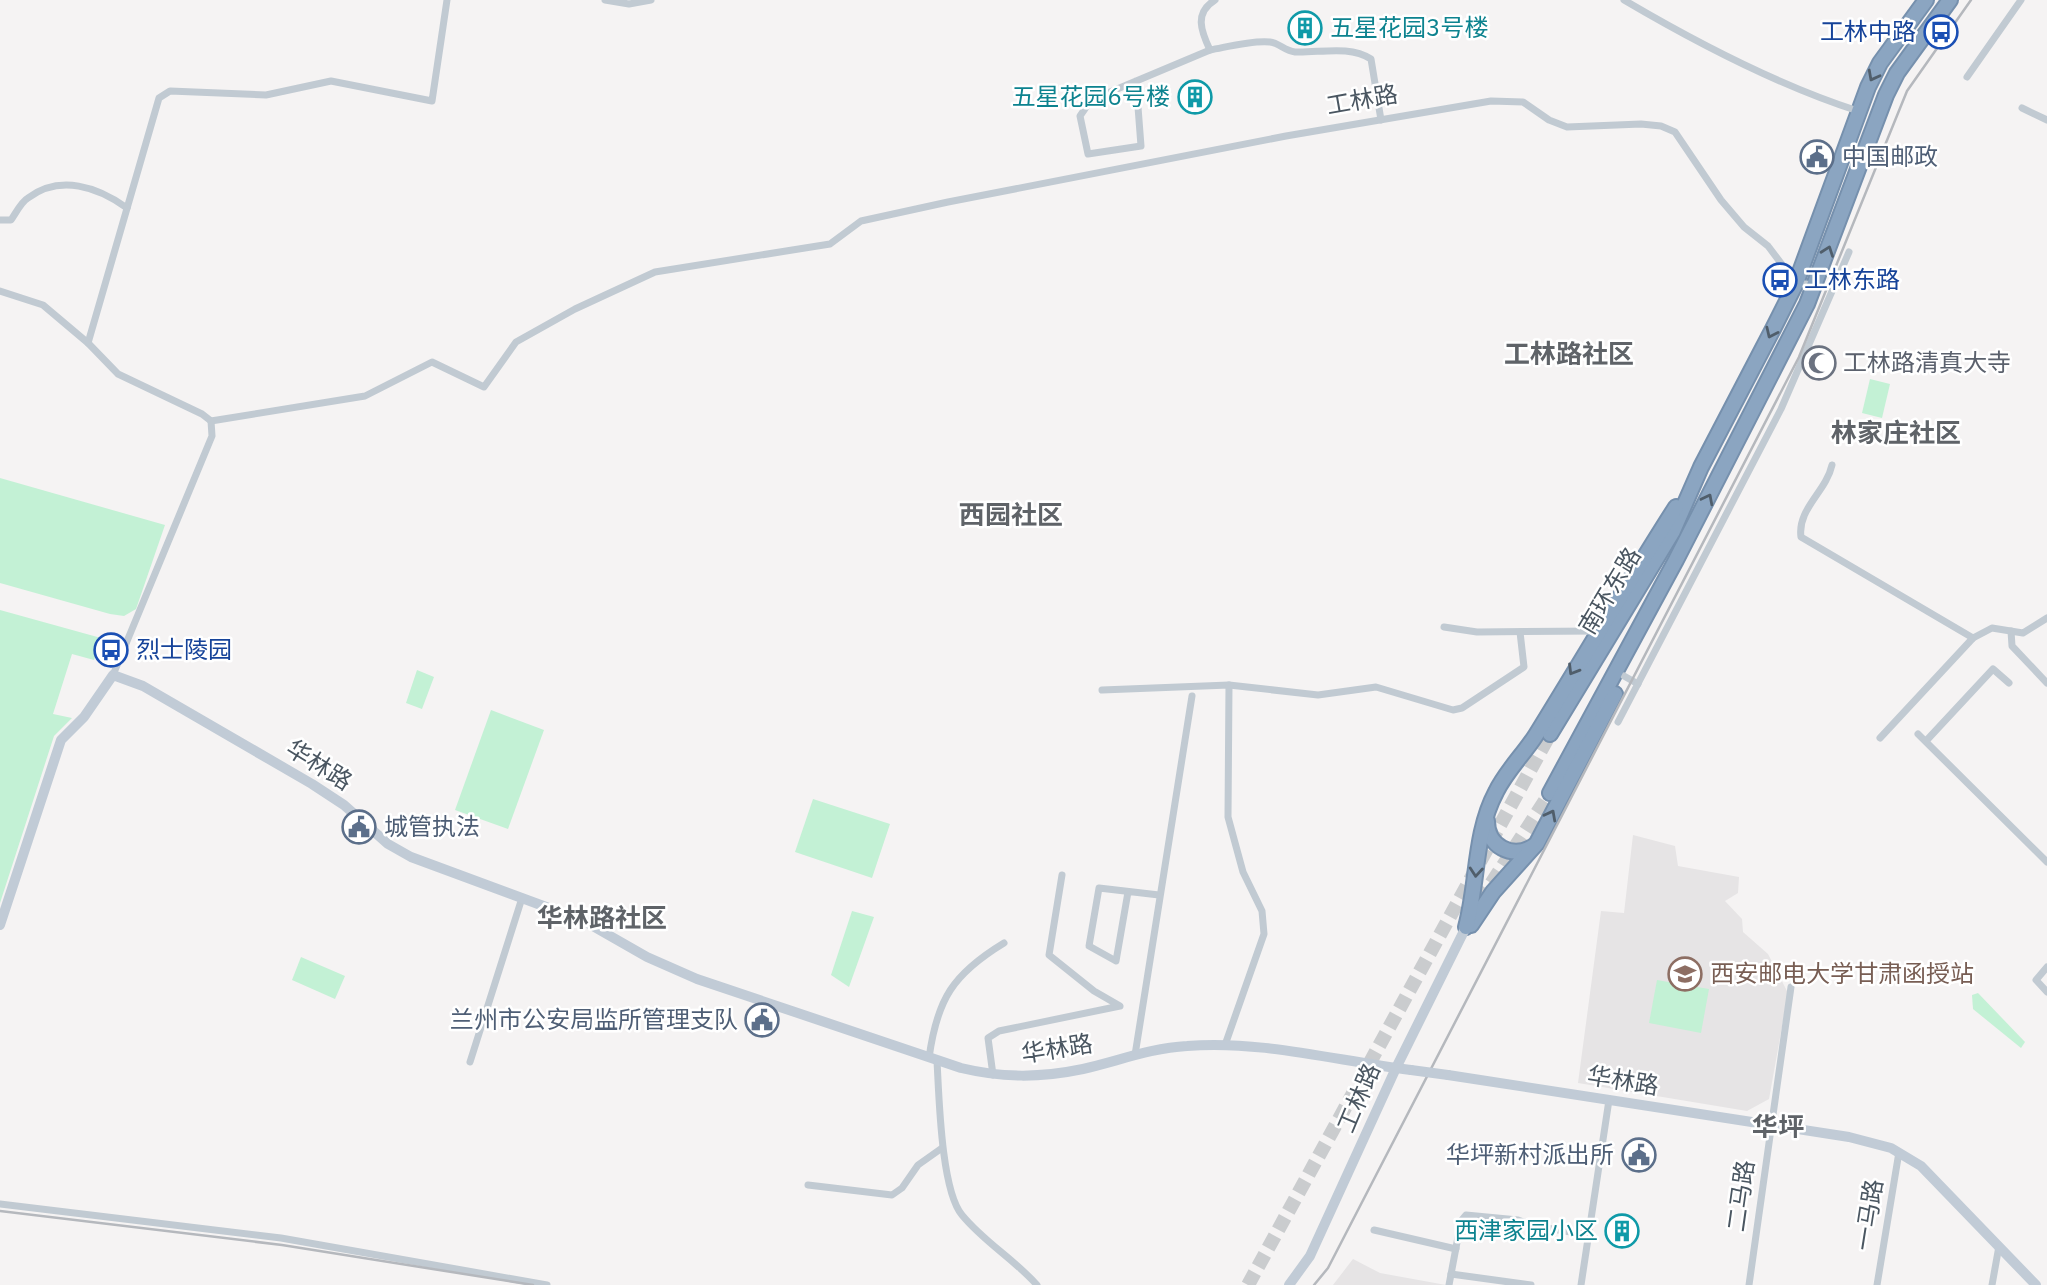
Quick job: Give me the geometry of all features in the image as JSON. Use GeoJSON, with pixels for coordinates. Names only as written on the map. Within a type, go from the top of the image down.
{"type":"FeatureCollection","features":[{"type":"Feature","properties":{"kind":"highway"},"geometry":{"type":"LineString","coordinates":[[1466,927],[1475,895],[1475,870],[1487,816],[1496,792],[1535,736],[1701,467],[1796,283],[1858,111],[1880,63],[1926,0]]}},
{"type":"Feature","properties":{"kind":"highway"},"geometry":{"type":"LineString","coordinates":[[1466,927],[1471,926],[1493,892],[1537,843],[1665,598],[1676,560],[1815,285],[1886,95],[1905,62],[1950,0]]}},
{"type":"Feature","properties":{"kind":"highway","name":"南环东路"},"geometry":{"type":"LineString","coordinates":[[1550,734],[1673,531],[1701,467]]}},
{"type":"Feature","properties":{"kind":"highway","name":"南环东路"},"geometry":{"type":"LineString","coordinates":[[1550,793],[1676,560]]}},
{"type":"Feature","properties":{"kind":"highway"},"geometry":{"type":"LineString","coordinates":[[1487,816],[1489,834],[1502,848],[1520,852],[1537,843]]}},
{"type":"Feature","properties":{"kind":"street"},"geometry":{"type":"LineString","coordinates":[[88,343],[155,104],[170,91],[266,95],[331,81],[432,101],[447,0]]}},
{"type":"Feature","properties":{"kind":"street"},"geometry":{"type":"LineString","coordinates":[[605,0],[629,4],[651,0]]}},
{"type":"Feature","properties":{"kind":"street"},"geometry":{"type":"LineString","coordinates":[[1210,50],[1199,21],[1201,13],[1215,0]]}},
{"type":"Feature","properties":{"kind":"street"},"geometry":{"type":"LineString","coordinates":[[1624,0],[1692,40],[1823,100],[1858,111]]}},
{"type":"Feature","properties":{"kind":"street"},"geometry":{"type":"LineString","coordinates":[[1967,78],[2021,0]]}},
{"type":"Feature","properties":{"kind":"street"},"geometry":{"type":"LineString","coordinates":[[1136,81],[1141,146],[1087,155],[1081,110],[1091,100],[1136,81],[1210,50],[1272,42],[1283,50],[1293,52],[1346,51],[1371,59],[1381,120]]}},
{"type":"Feature","properties":{"kind":"street","name":"工林路"},"geometry":{"type":"LineString","coordinates":[[211,421],[365,396],[432,362],[484,387],[516,342],[575,309],[655,272],[830,244],[861,221],[1381,120],[1462,105],[1511,100],[1523,102],[1549,120],[1567,127],[1641,124],[1675,132],[1721,200],[1744,227],[1768,246],[1796,283]]}},
{"type":"Feature","properties":{"kind":"street"},"geometry":{"type":"LineString","coordinates":[[2022,108],[2047,120]]}},
{"type":"Feature","properties":{"kind":"street"},"geometry":{"type":"LineString","coordinates":[[0,220],[11,220],[27,198],[52,187],[77,184],[108,194],[127,208]]}},
{"type":"Feature","properties":{"kind":"street"},"geometry":{"type":"LineString","coordinates":[[1618,722],[1781,410],[1849,252]]}},
{"type":"Feature","properties":{"kind":"street"},"geometry":{"type":"LineString","coordinates":[[1796,283],[1815,285]]}},
{"type":"Feature","properties":{"kind":"street"},"geometry":{"type":"LineString","coordinates":[[0,291],[43,305],[88,343],[118,374],[202,414],[211,421],[212,436],[113,675],[84,717],[61,740],[0,925]]}},
{"type":"Feature","properties":{"kind":"street"},"geometry":{"type":"LineString","coordinates":[[1832,465],[1829,479],[1803,515],[1801,537],[1973,638]]}},
{"type":"Feature","properties":{"kind":"street"},"geometry":{"type":"LineString","coordinates":[[1880,738],[1973,638],[1992,628],[2023,633],[2047,618]]}},
{"type":"Feature","properties":{"kind":"street"},"geometry":{"type":"LineString","coordinates":[[1444,627],[1520,632],[1598,631]]}},
{"type":"Feature","properties":{"kind":"street"},"geometry":{"type":"LineString","coordinates":[[2011,631],[2012,646],[2047,683]]}},
{"type":"Feature","properties":{"kind":"street"},"geometry":{"type":"LineString","coordinates":[[1102,690],[1229,685],[1318,695],[1376,687],[1453,710],[1462,708],[1524,667],[1520,632]]}},
{"type":"Feature","properties":{"kind":"street"},"geometry":{"type":"LineString","coordinates":[[1926,741],[1993,668],[2009,683]]}},
{"type":"Feature","properties":{"kind":"street","name":"华林路"},"geometry":{"type":"LineString","coordinates":[[113,675],[143,686],[335,798],[399,851],[607,931],[647,957],[697,979],[933,1059],[993,1076],[1034,1077],[1185,1046],[1225,1045],[1411,1070],[1849,1137],[1899,1152],[1927,1172],[2036,1285]]}},
{"type":"Feature","properties":{"kind":"street"},"geometry":{"type":"LineString","coordinates":[[1624,676],[1638,684]]}},
{"type":"Feature","properties":{"kind":"street"},"geometry":{"type":"LineString","coordinates":[[1225,1045],[1264,934],[1262,911],[1243,872],[1228,817],[1229,685]]}},
{"type":"Feature","properties":{"kind":"street"},"geometry":{"type":"LineString","coordinates":[[1135,1055],[1192,696]]}},
{"type":"Feature","properties":{"kind":"street"},"geometry":{"type":"LineString","coordinates":[[1918,734],[2047,862]]}},
{"type":"Feature","properties":{"kind":"street"},"geometry":{"type":"LineString","coordinates":[[993,1076],[988,1038],[999,1031],[1120,1006],[1094,991],[1049,955],[1062,875]]}},
{"type":"Feature","properties":{"kind":"street"},"geometry":{"type":"LineString","coordinates":[[1128,891],[1116,961],[1089,946],[1099,888],[1128,891],[1159,895]]}},
{"type":"Feature","properties":{"kind":"street"},"geometry":{"type":"LineString","coordinates":[[470,1062],[522,898]]}},
{"type":"Feature","properties":{"kind":"street","name":"工林路"},"geometry":{"type":"LineString","coordinates":[[1289,1285],[1310,1256],[1396,1068],[1466,927]]}},
{"type":"Feature","properties":{"kind":"street"},"geometry":{"type":"LineString","coordinates":[[1004,943],[985,954],[948,989],[934,1023],[933,1059],[942,1148],[958,1212],[981,1237],[1037,1285]]}},
{"type":"Feature","properties":{"kind":"street"},"geometry":{"type":"LineString","coordinates":[[2047,967],[2036,980],[2047,992]]}},
{"type":"Feature","properties":{"kind":"street","name":"二马路"},"geometry":{"type":"LineString","coordinates":[[1749,1285],[1791,987]]}},
{"type":"Feature","properties":{"kind":"street"},"geometry":{"type":"LineString","coordinates":[[1581,1285],[1609,1100]]}},
{"type":"Feature","properties":{"kind":"street"},"geometry":{"type":"LineString","coordinates":[[808,1185],[892,1195],[902,1188],[918,1165],[942,1148]]}},
{"type":"Feature","properties":{"kind":"street","name":"一马路"},"geometry":{"type":"LineString","coordinates":[[1877,1285],[1899,1152]]}},
{"type":"Feature","properties":{"kind":"street"},"geometry":{"type":"LineString","coordinates":[[0,1204],[281,1238],[547,1285]]}},
{"type":"Feature","properties":{"kind":"street"},"geometry":{"type":"LineString","coordinates":[[1450,1285],[1461,1221],[1466,1215],[1475,1213],[1589,1235]]}},
{"type":"Feature","properties":{"kind":"street"},"geometry":{"type":"LineString","coordinates":[[1374,1230],[1456,1249]]}},
{"type":"Feature","properties":{"kind":"street"},"geometry":{"type":"LineString","coordinates":[[1992,1285],[1999,1246]]}},
{"type":"Feature","properties":{"kind":"street"},"geometry":{"type":"LineString","coordinates":[[1451,1274],[1531,1285]]}},
{"type":"Feature","properties":{"kind":"shaded area","name":"西安邮电大学甘肃函授站"},"geometry":{"type":"Polygon","coordinates":[[[1633,835],[1675,846],[1678,866],[1739,877],[1738,893],[1725,901],[1742,919],[1743,932],[1768,954],[1788,993],[1769,1099],[1747,1111],[1578,1083],[1601,911],[1624,913],[1633,835]]]}},
{"type":"Feature","properties":{"kind":"shaded area"},"geometry":{"type":"Polygon","coordinates":[[[1353,1259],[1380,1273],[1446,1285],[1333,1285],[1353,1259]]]}},
{"type":"Feature","properties":{"kind":"green space"},"geometry":{"type":"Polygon","coordinates":[[[1870,379],[1890,384],[1882,418],[1862,413],[1870,379]]]}},
{"type":"Feature","properties":{"kind":"green space"},"geometry":{"type":"Polygon","coordinates":[[[0,478],[165,525],[136,609],[124,616],[110,614],[0,583],[0,478]]]}},
{"type":"Feature","properties":{"kind":"green space"},"geometry":{"type":"Polygon","coordinates":[[[0,610],[101,638],[94,660],[72,654],[53,714],[72,718],[54,736],[0,903],[0,610]]]}},
{"type":"Feature","properties":{"kind":"green space"},"geometry":{"type":"Polygon","coordinates":[[[417,670],[434,677],[422,709],[406,703],[417,670]]]}},
{"type":"Feature","properties":{"kind":"green space"},"geometry":{"type":"Polygon","coordinates":[[[491,710],[544,730],[508,829],[455,810],[491,710]]]}},
{"type":"Feature","properties":{"kind":"green space"},"geometry":{"type":"Polygon","coordinates":[[[813,799],[890,824],[872,878],[795,852],[813,799]]]}},
{"type":"Feature","properties":{"kind":"green space"},"geometry":{"type":"Polygon","coordinates":[[[852,911],[874,917],[849,987],[831,975],[852,911]]]}},
{"type":"Feature","properties":{"kind":"green space"},"geometry":{"type":"Polygon","coordinates":[[[301,957],[345,976],[335,999],[292,980],[301,957]]]}},
{"type":"Feature","properties":{"kind":"green space"},"geometry":{"type":"Polygon","coordinates":[[[1657,980],[1709,989],[1701,1033],[1649,1023],[1657,980]]]}},
{"type":"Feature","properties":{"kind":"green space"},"geometry":{"type":"Polygon","coordinates":[[[1978,993],[2025,1042],[2021,1048],[1973,1009],[1972,995],[1978,993]]]}},
{"type":"Feature","properties":{"kind":"tunnel"},"geometry":{"type":"LineString","coordinates":[[1248,1285],[1550,734]]}},
{"type":"Feature","properties":{"kind":"tunnel"},"geometry":{"type":"LineString","coordinates":[[1480,901],[1550,793]]}},
{"type":"Feature","properties":{"kind":"railway"},"geometry":{"type":"LineString","coordinates":[[1314,1285],[1328,1268],[1799,357],[1907,91],[1971,0]]}},
{"type":"Feature","properties":{"kind":"railway"},"geometry":{"type":"LineString","coordinates":[[0,1211],[282,1245],[533,1285]]}},
{"type":"Feature","properties":{"kind":"place","name":"五星花园3号楼"},"geometry":{"type":"Point","coordinates":[1305,28]}},
{"type":"Feature","properties":{"kind":"place","name":"工林中路"},"geometry":{"type":"Point","coordinates":[1941,32]}},
{"type":"Feature","properties":{"kind":"place","name":"五星花园6号楼"},"geometry":{"type":"Point","coordinates":[1195,97]}},
{"type":"Feature","properties":{"kind":"place","name":"中国邮政"},"geometry":{"type":"Point","coordinates":[1817,157]}},
{"type":"Feature","properties":{"kind":"place","name":"工林东路"},"geometry":{"type":"Point","coordinates":[1780,280]}},
{"type":"Feature","properties":{"kind":"place","name":"工林路清真大寺"},"geometry":{"type":"Point","coordinates":[1819,363]}},
{"type":"Feature","properties":{"kind":"place","name":"烈士陵园"},"geometry":{"type":"Point","coordinates":[111,650]}},
{"type":"Feature","properties":{"kind":"place","name":"城管执法"},"geometry":{"type":"Point","coordinates":[359,827]}},
{"type":"Feature","properties":{"kind":"place","name":"西安邮电大学甘肃函授站"},"geometry":{"type":"Point","coordinates":[1685,974]}},
{"type":"Feature","properties":{"kind":"place","name":"兰州市公安局监所管理支队"},"geometry":{"type":"Point","coordinates":[762,1020]}},
{"type":"Feature","properties":{"kind":"place","name":"华坪新村派出所"},"geometry":{"type":"Point","coordinates":[1639,1155]}},
{"type":"Feature","properties":{"kind":"place","name":"西津家园小区"},"geometry":{"type":"Point","coordinates":[1622,1231]}},
{"type":"Feature","properties":{"kind":"district","name":"工林路社区"},"geometry":{"type":"Point","coordinates":[1569,354]}},
{"type":"Feature","properties":{"kind":"district","name":"林家庄社区"},"geometry":{"type":"Point","coordinates":[1896,433]}},
{"type":"Feature","properties":{"kind":"district","name":"西园社区"},"geometry":{"type":"Point","coordinates":[1011,515]}},
{"type":"Feature","properties":{"kind":"district","name":"华林路社区"},"geometry":{"type":"Point","coordinates":[602,918]}},
{"type":"Feature","properties":{"kind":"district","name":"华坪"},"geometry":{"type":"Point","coordinates":[1778,1127]}}]}
